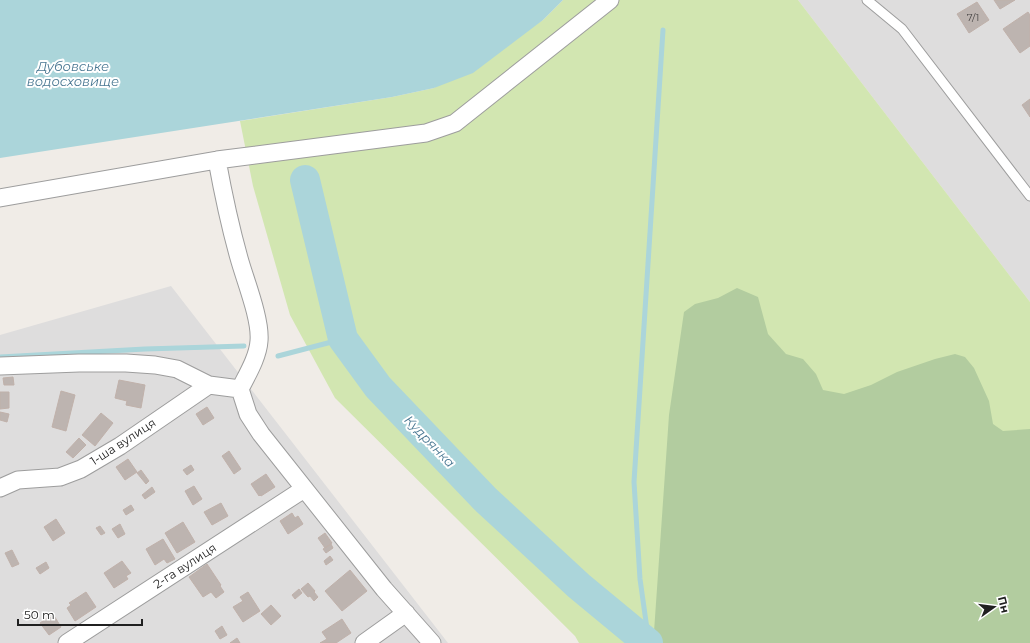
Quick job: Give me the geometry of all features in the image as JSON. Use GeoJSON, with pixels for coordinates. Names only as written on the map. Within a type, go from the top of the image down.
{"type":"FeatureCollection","features":[{"type":"Feature","properties":{"kind":"street"},"geometry":{"type":"LineString","coordinates":[[0,198],[217,160],[426,133],[455,123],[610,0]]}},
{"type":"Feature","properties":{"kind":"street"},"geometry":{"type":"LineString","coordinates":[[217,160],[230,228],[254,308],[259,334],[259,346],[240,389],[251,420],[304,489],[406,614],[432,643]]}},
{"type":"Feature","properties":{"kind":"street"},"geometry":{"type":"LineString","coordinates":[[0,366],[126,362],[177,369],[209,385],[240,389]]}},
{"type":"Feature","properties":{"kind":"street","name":"1-ша вулиця"},"geometry":{"type":"LineString","coordinates":[[0,488],[18,480],[53,478],[74,472],[109,453],[209,385]]}},
{"type":"Feature","properties":{"kind":"street","name":"2-га вулиця"},"geometry":{"type":"LineString","coordinates":[[67,643],[304,489]]}},
{"type":"Feature","properties":{"kind":"street"},"geometry":{"type":"LineString","coordinates":[[364,643],[406,614]]}},
{"type":"Feature","properties":{"kind":"lane"},"geometry":{"type":"LineString","coordinates":[[867,0],[902,30],[1030,196]]}},
{"type":"Feature","properties":{"kind":"shaded area"},"geometry":{"type":"Polygon","coordinates":[[[798,0],[1030,0],[1030,302],[798,0]]]}},
{"type":"Feature","properties":{"kind":"shaded area"},"geometry":{"type":"Polygon","coordinates":[[[171,286],[448,643],[0,643],[0,335],[171,286]]]}},
{"type":"Feature","properties":{"kind":"green space"},"geometry":{"type":"Polygon","coordinates":[[[563,0],[798,0],[1030,302],[1030,643],[579,643],[575,636],[335,398],[290,315],[253,186],[240,121],[392,97],[434,88],[543,20],[563,0]]]}},
{"type":"Feature","properties":{"kind":"green space"},"geometry":{"type":"Polygon","coordinates":[[[737,288],[758,297],[768,334],[786,354],[803,359],[816,374],[823,390],[844,394],[871,385],[897,372],[955,354],[965,357],[974,368],[989,401],[993,424],[1003,431],[1030,429],[1030,643],[657,643],[654,632],[669,415],[684,312],[695,304],[718,298],[737,288]]]}},
{"type":"Feature","properties":{"kind":"water","name":"Дубовське водосховище"},"geometry":{"type":"Polygon","coordinates":[[[0,0],[563,0],[543,20],[473,73],[434,88],[392,97],[0,158],[0,0]]]}},
{"type":"Feature","properties":{"kind":"building"},"geometry":{"type":"Polygon","coordinates":[[[994,0],[1015,0],[1000,9],[994,0]]]}},
{"type":"Feature","properties":{"kind":"building"},"geometry":{"type":"Polygon","coordinates":[[[977,2],[989,20],[969,33],[957,14],[977,2]]]}},
{"type":"Feature","properties":{"kind":"building"},"geometry":{"type":"Polygon","coordinates":[[[1028,12],[1030,15],[1030,46],[1020,53],[1003,29],[1028,12]]]}},
{"type":"Feature","properties":{"kind":"building"},"geometry":{"type":"Polygon","coordinates":[[[1030,99],[1030,117],[1022,105],[1030,99]]]}},
{"type":"Feature","properties":{"kind":"building"},"geometry":{"type":"Polygon","coordinates":[[[13,377],[14,385],[4,385],[3,378],[13,377]]]}},
{"type":"Feature","properties":{"kind":"building"},"geometry":{"type":"Polygon","coordinates":[[[119,380],[145,385],[141,408],[126,405],[127,401],[115,398],[119,380]]]}},
{"type":"Feature","properties":{"kind":"building"},"geometry":{"type":"Polygon","coordinates":[[[61,391],[75,395],[66,431],[52,427],[61,391]]]}},
{"type":"Feature","properties":{"kind":"building"},"geometry":{"type":"Polygon","coordinates":[[[0,392],[9,392],[9,408],[0,409],[0,392]]]}},
{"type":"Feature","properties":{"kind":"building"},"geometry":{"type":"Polygon","coordinates":[[[207,407],[214,418],[203,425],[196,414],[207,407]]]}},
{"type":"Feature","properties":{"kind":"building"},"geometry":{"type":"Polygon","coordinates":[[[0,412],[9,414],[7,422],[0,420],[0,412]]]}},
{"type":"Feature","properties":{"kind":"building"},"geometry":{"type":"Polygon","coordinates":[[[101,413],[113,423],[95,446],[82,435],[101,413]]]}},
{"type":"Feature","properties":{"kind":"building"},"geometry":{"type":"Polygon","coordinates":[[[79,438],[86,445],[73,458],[66,452],[79,438]]]}},
{"type":"Feature","properties":{"kind":"building"},"geometry":{"type":"Polygon","coordinates":[[[229,451],[241,469],[234,474],[222,456],[229,451]]]}},
{"type":"Feature","properties":{"kind":"building"},"geometry":{"type":"Polygon","coordinates":[[[128,459],[137,472],[125,480],[116,467],[128,459]]]}},
{"type":"Feature","properties":{"kind":"building"},"geometry":{"type":"Polygon","coordinates":[[[191,465],[194,470],[187,475],[183,470],[191,465]]]}},
{"type":"Feature","properties":{"kind":"building"},"geometry":{"type":"Polygon","coordinates":[[[141,470],[149,481],[146,484],[137,473],[141,470]]]}},
{"type":"Feature","properties":{"kind":"building"},"geometry":{"type":"Polygon","coordinates":[[[266,474],[275,487],[259,496],[251,484],[266,474]]]}},
{"type":"Feature","properties":{"kind":"building"},"geometry":{"type":"Polygon","coordinates":[[[194,486],[202,499],[193,505],[185,491],[194,486]]]}},
{"type":"Feature","properties":{"kind":"building"},"geometry":{"type":"Polygon","coordinates":[[[152,487],[155,492],[145,499],[142,495],[152,487]]]}},
{"type":"Feature","properties":{"kind":"building"},"geometry":{"type":"Polygon","coordinates":[[[221,503],[228,516],[212,525],[204,512],[221,503]]]}},
{"type":"Feature","properties":{"kind":"building"},"geometry":{"type":"Polygon","coordinates":[[[131,505],[134,510],[126,515],[123,510],[131,505]]]}},
{"type":"Feature","properties":{"kind":"building"},"geometry":{"type":"Polygon","coordinates":[[[292,513],[295,518],[298,516],[303,524],[288,534],[280,521],[292,513]]]}},
{"type":"Feature","properties":{"kind":"building"},"geometry":{"type":"Polygon","coordinates":[[[56,519],[65,533],[53,541],[44,527],[56,519]]]}},
{"type":"Feature","properties":{"kind":"building"},"geometry":{"type":"Polygon","coordinates":[[[183,522],[195,542],[177,553],[165,533],[183,522]]]}},
{"type":"Feature","properties":{"kind":"building"},"geometry":{"type":"Polygon","coordinates":[[[120,524],[125,534],[118,538],[112,529],[120,524]]]}},
{"type":"Feature","properties":{"kind":"building"},"geometry":{"type":"Polygon","coordinates":[[[100,526],[105,533],[101,535],[96,528],[100,526]]]}},
{"type":"Feature","properties":{"kind":"building"},"geometry":{"type":"Polygon","coordinates":[[[325,533],[332,543],[325,548],[318,538],[325,533]]]}},
{"type":"Feature","properties":{"kind":"building"},"geometry":{"type":"Polygon","coordinates":[[[163,539],[175,559],[167,563],[164,559],[155,565],[146,549],[163,539]]]}},
{"type":"Feature","properties":{"kind":"building"},"geometry":{"type":"Polygon","coordinates":[[[331,544],[333,548],[326,553],[323,549],[331,544]]]}},
{"type":"Feature","properties":{"kind":"building"},"geometry":{"type":"Polygon","coordinates":[[[12,550],[19,564],[12,567],[5,553],[12,550]]]}},
{"type":"Feature","properties":{"kind":"building"},"geometry":{"type":"Polygon","coordinates":[[[330,556],[333,560],[326,565],[324,561],[330,556]]]}},
{"type":"Feature","properties":{"kind":"building"},"geometry":{"type":"Polygon","coordinates":[[[122,561],[131,573],[126,576],[128,579],[114,588],[104,573],[122,561]]]}},
{"type":"Feature","properties":{"kind":"building"},"geometry":{"type":"Polygon","coordinates":[[[46,562],[49,568],[40,574],[36,568],[46,562]]]}},
{"type":"Feature","properties":{"kind":"building"},"geometry":{"type":"Polygon","coordinates":[[[207,564],[224,592],[216,598],[211,592],[203,597],[189,577],[207,564]]]}},
{"type":"Feature","properties":{"kind":"building"},"geometry":{"type":"Polygon","coordinates":[[[350,570],[367,591],[342,611],[325,591],[350,570]]]}},
{"type":"Feature","properties":{"kind":"building"},"geometry":{"type":"Polygon","coordinates":[[[308,583],[318,597],[314,601],[301,589],[308,583]]]}},
{"type":"Feature","properties":{"kind":"building"},"geometry":{"type":"Polygon","coordinates":[[[299,589],[302,593],[295,599],[292,595],[299,589]]]}},
{"type":"Feature","properties":{"kind":"building"},"geometry":{"type":"Polygon","coordinates":[[[86,592],[96,607],[75,621],[67,608],[71,605],[69,603],[86,592]]]}},
{"type":"Feature","properties":{"kind":"building"},"geometry":{"type":"Polygon","coordinates":[[[248,592],[260,611],[243,622],[233,607],[243,601],[240,597],[248,592]]]}},
{"type":"Feature","properties":{"kind":"building"},"geometry":{"type":"Polygon","coordinates":[[[271,605],[281,616],[271,625],[261,614],[271,605]]]}},
{"type":"Feature","properties":{"kind":"building"},"geometry":{"type":"Polygon","coordinates":[[[53,614],[61,627],[49,635],[40,623],[53,614]]]}},
{"type":"Feature","properties":{"kind":"building"},"geometry":{"type":"Polygon","coordinates":[[[342,619],[351,633],[336,643],[320,643],[327,639],[322,632],[342,619]]]}},
{"type":"Feature","properties":{"kind":"building"},"geometry":{"type":"Polygon","coordinates":[[[222,626],[227,635],[220,639],[215,631],[222,626]]]}},
{"type":"Feature","properties":{"kind":"building"},"geometry":{"type":"Polygon","coordinates":[[[237,638],[240,643],[230,643],[237,638]]]}},
{"type":"Feature","properties":{"kind":"waterway"},"geometry":{"type":"LineString","coordinates":[[649,643],[640,579],[634,482],[663,30]]}},
{"type":"Feature","properties":{"kind":"waterway","name":"Кудрянка"},"geometry":{"type":"LineString","coordinates":[[305,180],[343,339],[378,387],[486,500],[579,586],[648,643]]}},
{"type":"Feature","properties":{"kind":"waterway"},"geometry":{"type":"LineString","coordinates":[[278,356],[343,339]]}},
{"type":"Feature","properties":{"kind":"waterway"},"geometry":{"type":"LineString","coordinates":[[0,357],[145,349],[244,346]]}}]}
